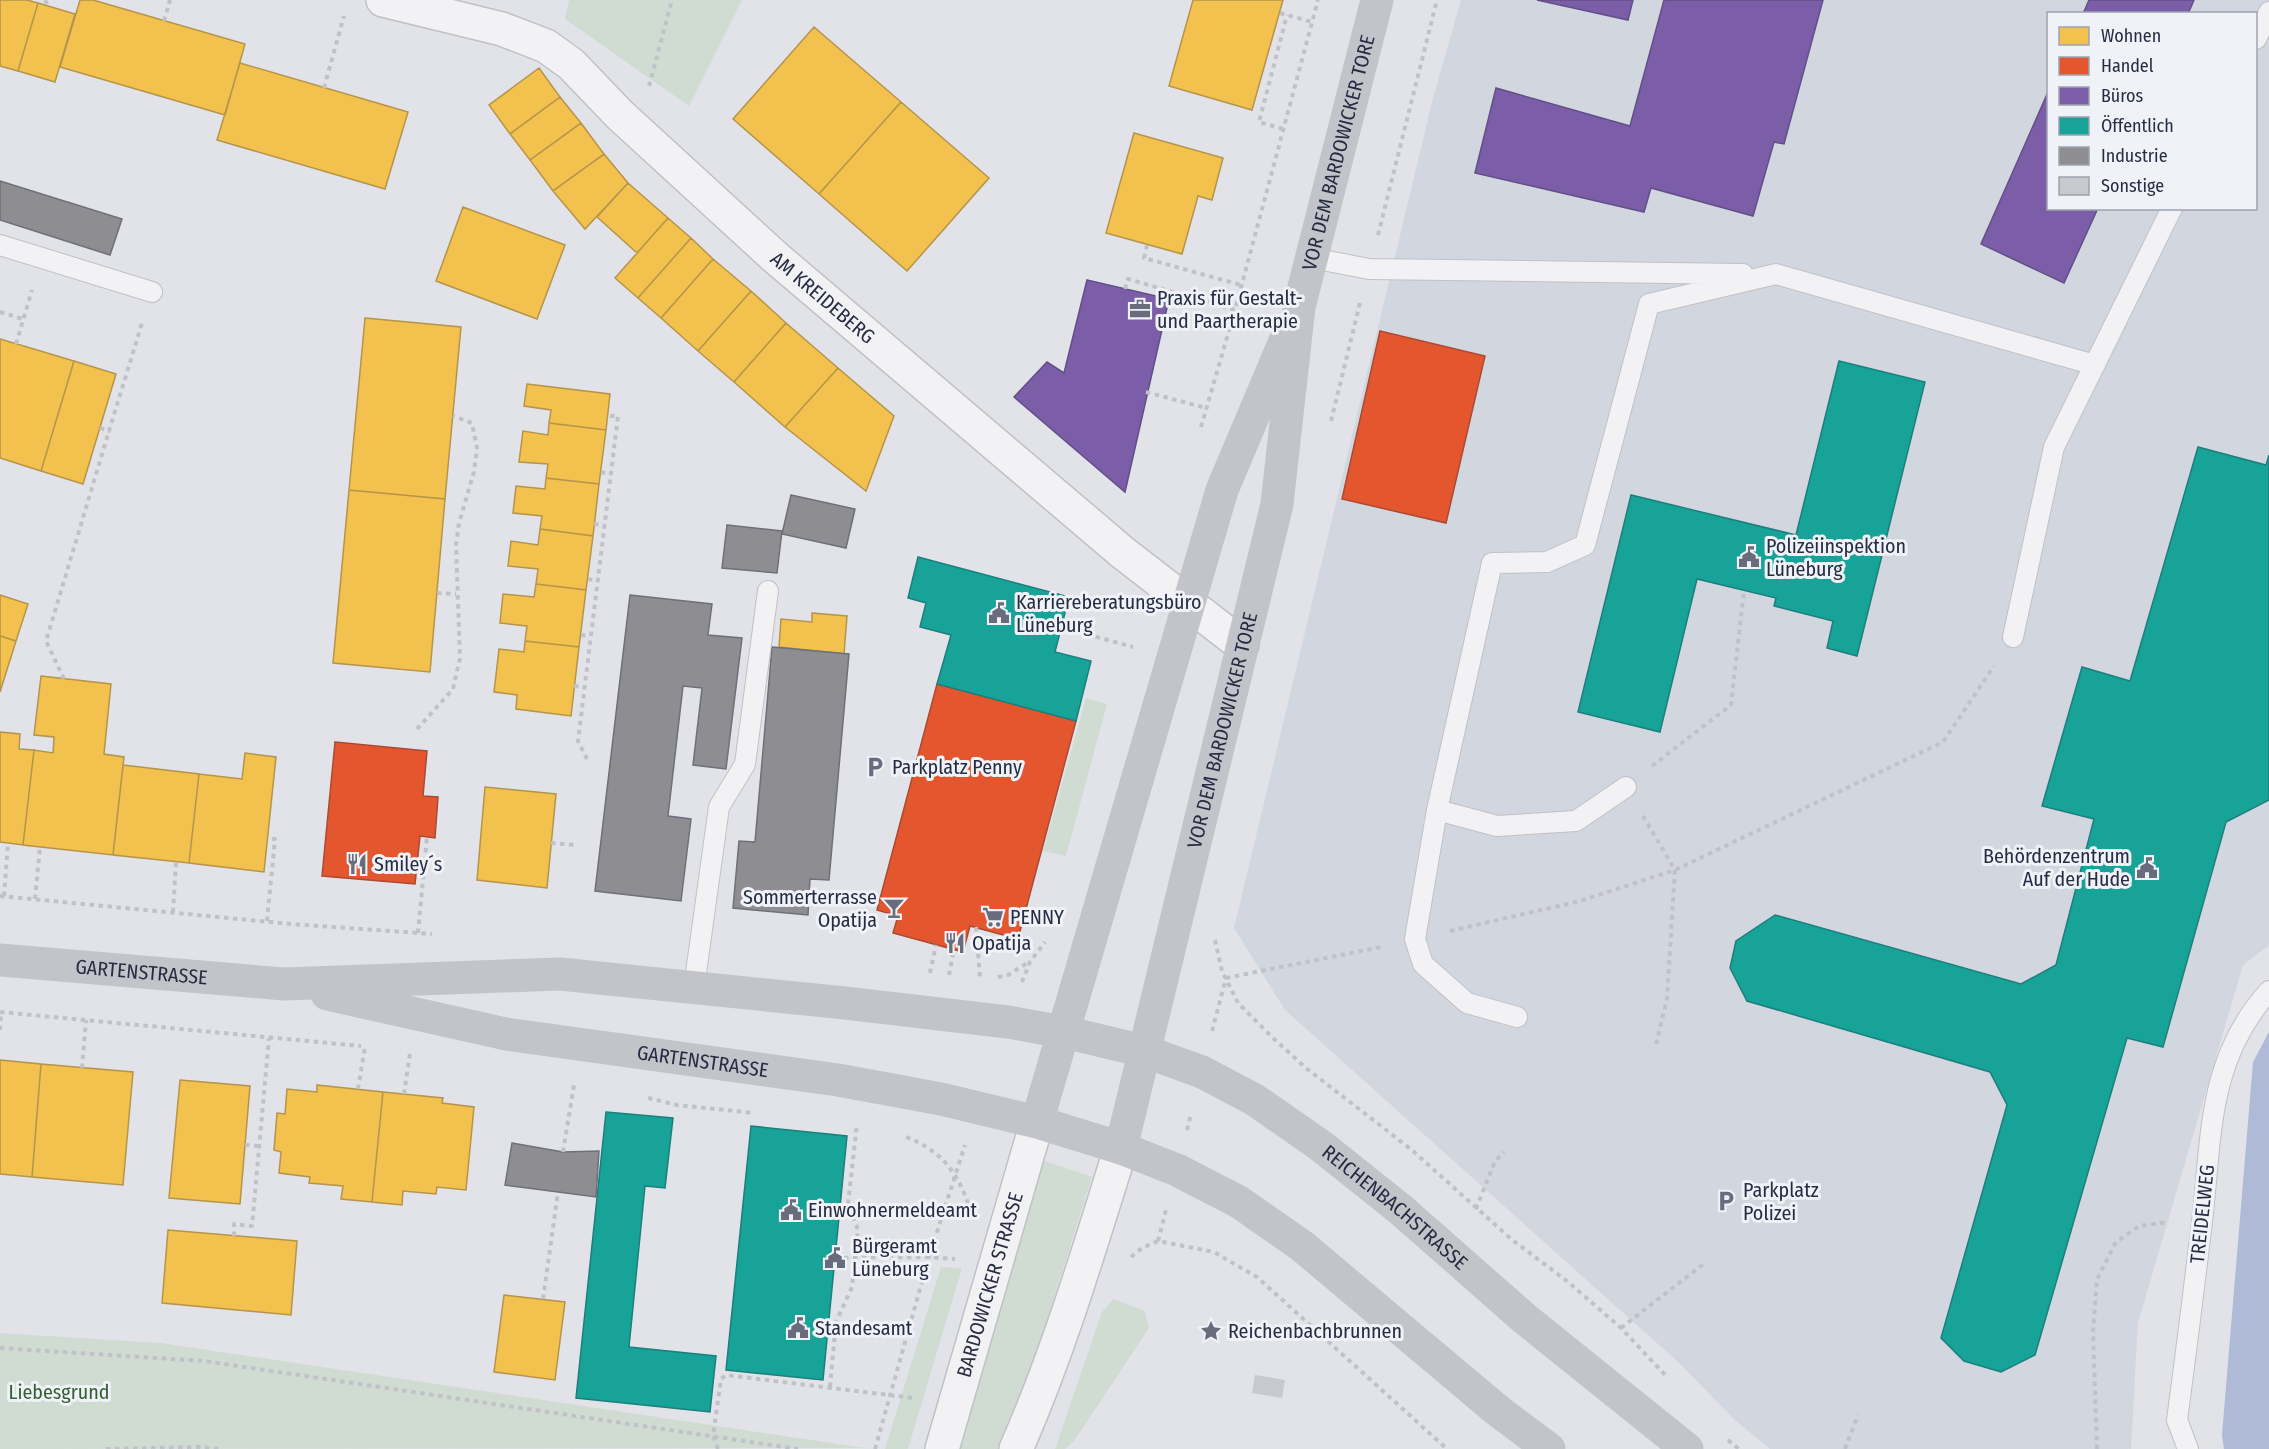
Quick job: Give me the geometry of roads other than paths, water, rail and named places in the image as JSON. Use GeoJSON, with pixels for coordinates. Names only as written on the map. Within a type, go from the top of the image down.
{"type":"FeatureCollection","features":[{"type":"Feature","properties":{"kind":"main road","name":"VOR DEM BARDOWICKER TORE"},"geometry":{"type":"LineString","coordinates":[[1037,1122],[1222,490],[1299,307],[1377,0]]}},
{"type":"Feature","properties":{"kind":"main road","name":"VOR DEM BARDOWICKER TORE"},"geometry":{"type":"LineString","coordinates":[[1121,1148],[1277,504],[1299,307]]}},
{"type":"Feature","properties":{"kind":"main road","name":"GARTENSTRASSE"},"geometry":{"type":"LineString","coordinates":[[0,960],[284,984],[561,974],[927,1012],[1064,1032]]}},
{"type":"Feature","properties":{"kind":"main road","name":"GARTENSTRASSE"},"geometry":{"type":"LineString","coordinates":[[284,984],[506,1034],[838,1080],[941,1099],[1037,1122],[1121,1148]]}},
{"type":"Feature","properties":{"kind":"main road","name":"REICHENBACHSTRASSE"},"geometry":{"type":"LineString","coordinates":[[1064,1032],[1144,1051],[1202,1072],[1255,1100],[1321,1146],[1400,1209],[1524,1318],[1687,1449]]}},
{"type":"Feature","properties":{"kind":"main road"},"geometry":{"type":"LineString","coordinates":[[1121,1148],[1177,1170],[1248,1208],[1302,1246],[1497,1410],[1549,1449]]}},
{"type":"Feature","properties":{"kind":"street","name":"AM KREIDEBERG"},"geometry":{"type":"LineString","coordinates":[[383,0],[502,29],[546,46],[571,64],[620,115],[775,257],[1122,552],[1242,645]]}},
{"type":"Feature","properties":{"kind":"street","name":"BARDOWICKER STRASSE"},"geometry":{"type":"LineString","coordinates":[[942,1449],[1037,1122]]}},
{"type":"Feature","properties":{"kind":"street"},"geometry":{"type":"LineString","coordinates":[[1016,1449],[1069,1309],[1121,1148]]}},
{"type":"Feature","properties":{"kind":"lane"},"geometry":{"type":"LineString","coordinates":[[2257,37],[2269,12]]}},
{"type":"Feature","properties":{"kind":"lane"},"geometry":{"type":"LineString","coordinates":[[2013,638],[2054,447],[2171,210]]}},
{"type":"Feature","properties":{"kind":"lane"},"geometry":{"type":"LineString","coordinates":[[0,245],[142,294]]}},
{"type":"Feature","properties":{"kind":"lane"},"geometry":{"type":"LineString","coordinates":[[1312,258],[1369,269],[1776,274],[2095,365]]}},
{"type":"Feature","properties":{"kind":"lane"},"geometry":{"type":"LineString","coordinates":[[1517,1017],[1467,1003],[1423,964],[1415,939],[1437,810],[1492,563],[1547,562],[1585,544],[1649,304],[1776,274]]}},
{"type":"Feature","properties":{"kind":"lane"},"geometry":{"type":"LineString","coordinates":[[694,987],[719,807],[745,764],[768,591]]}},
{"type":"Feature","properties":{"kind":"lane"},"geometry":{"type":"LineString","coordinates":[[1437,810],[1497,826],[1576,821],[1626,787]]}},
{"type":"Feature","properties":{"kind":"lane","name":"TREIDELWEG"},"geometry":{"type":"LineString","coordinates":[[2188,1449],[2177,1420],[2202,1217],[2212,1112],[2227,1055],[2258,1004],[2269,991]]}},
{"type":"Feature","properties":{"kind":"water"},"geometry":{"type":"Polygon","coordinates":[[[2269,1032],[2269,1449],[2224,1449],[2222,1435],[2253,1062],[2269,1032]]]}},
{"type":"Feature","properties":{"kind":"place","name":"Praxis für Gestalt- und Paartherapie"},"geometry":{"type":"Point","coordinates":[1140,309]}},
{"type":"Feature","properties":{"kind":"place","name":"Polizeiinspektion Lüneburg"},"geometry":{"type":"Point","coordinates":[1749,557]}},
{"type":"Feature","properties":{"kind":"place","name":"Karriereberatungsbüro Lüneburg"},"geometry":{"type":"Point","coordinates":[999,613]}},
{"type":"Feature","properties":{"kind":"place","name":"Parkplatz Penny"},"geometry":{"type":"Point","coordinates":[875,767]}},
{"type":"Feature","properties":{"kind":"place","name":"Smiley´s"},"geometry":{"type":"Point","coordinates":[357,864]}},
{"type":"Feature","properties":{"kind":"place","name":"Behördenzentrum Auf der Hude"},"geometry":{"type":"Point","coordinates":[2147,868]}},
{"type":"Feature","properties":{"kind":"place","name":"Sommerterrasse Opatija"},"geometry":{"type":"Point","coordinates":[894,908]}},
{"type":"Feature","properties":{"kind":"place","name":"PENNY"},"geometry":{"type":"Point","coordinates":[993,917]}},
{"type":"Feature","properties":{"kind":"place","name":"Opatija"},"geometry":{"type":"Point","coordinates":[955,943]}},
{"type":"Feature","properties":{"kind":"place","name":"Parkplatz Polizei"},"geometry":{"type":"Point","coordinates":[1726,1201]}},
{"type":"Feature","properties":{"kind":"place","name":"Einwohnermeldeamt"},"geometry":{"type":"Point","coordinates":[791,1210]}},
{"type":"Feature","properties":{"kind":"place","name":"Bürgeramt Lüneburg"},"geometry":{"type":"Point","coordinates":[835,1258]}},
{"type":"Feature","properties":{"kind":"place","name":"Standesamt"},"geometry":{"type":"Point","coordinates":[798,1328]}},
{"type":"Feature","properties":{"kind":"place","name":"Reichenbachbrunnen"},"geometry":{"type":"Point","coordinates":[1211,1331]}},
{"type":"Feature","properties":{"kind":"park label","name":"Liebesgrund"},"geometry":{"type":"Point","coordinates":[59,1392]}}]}
